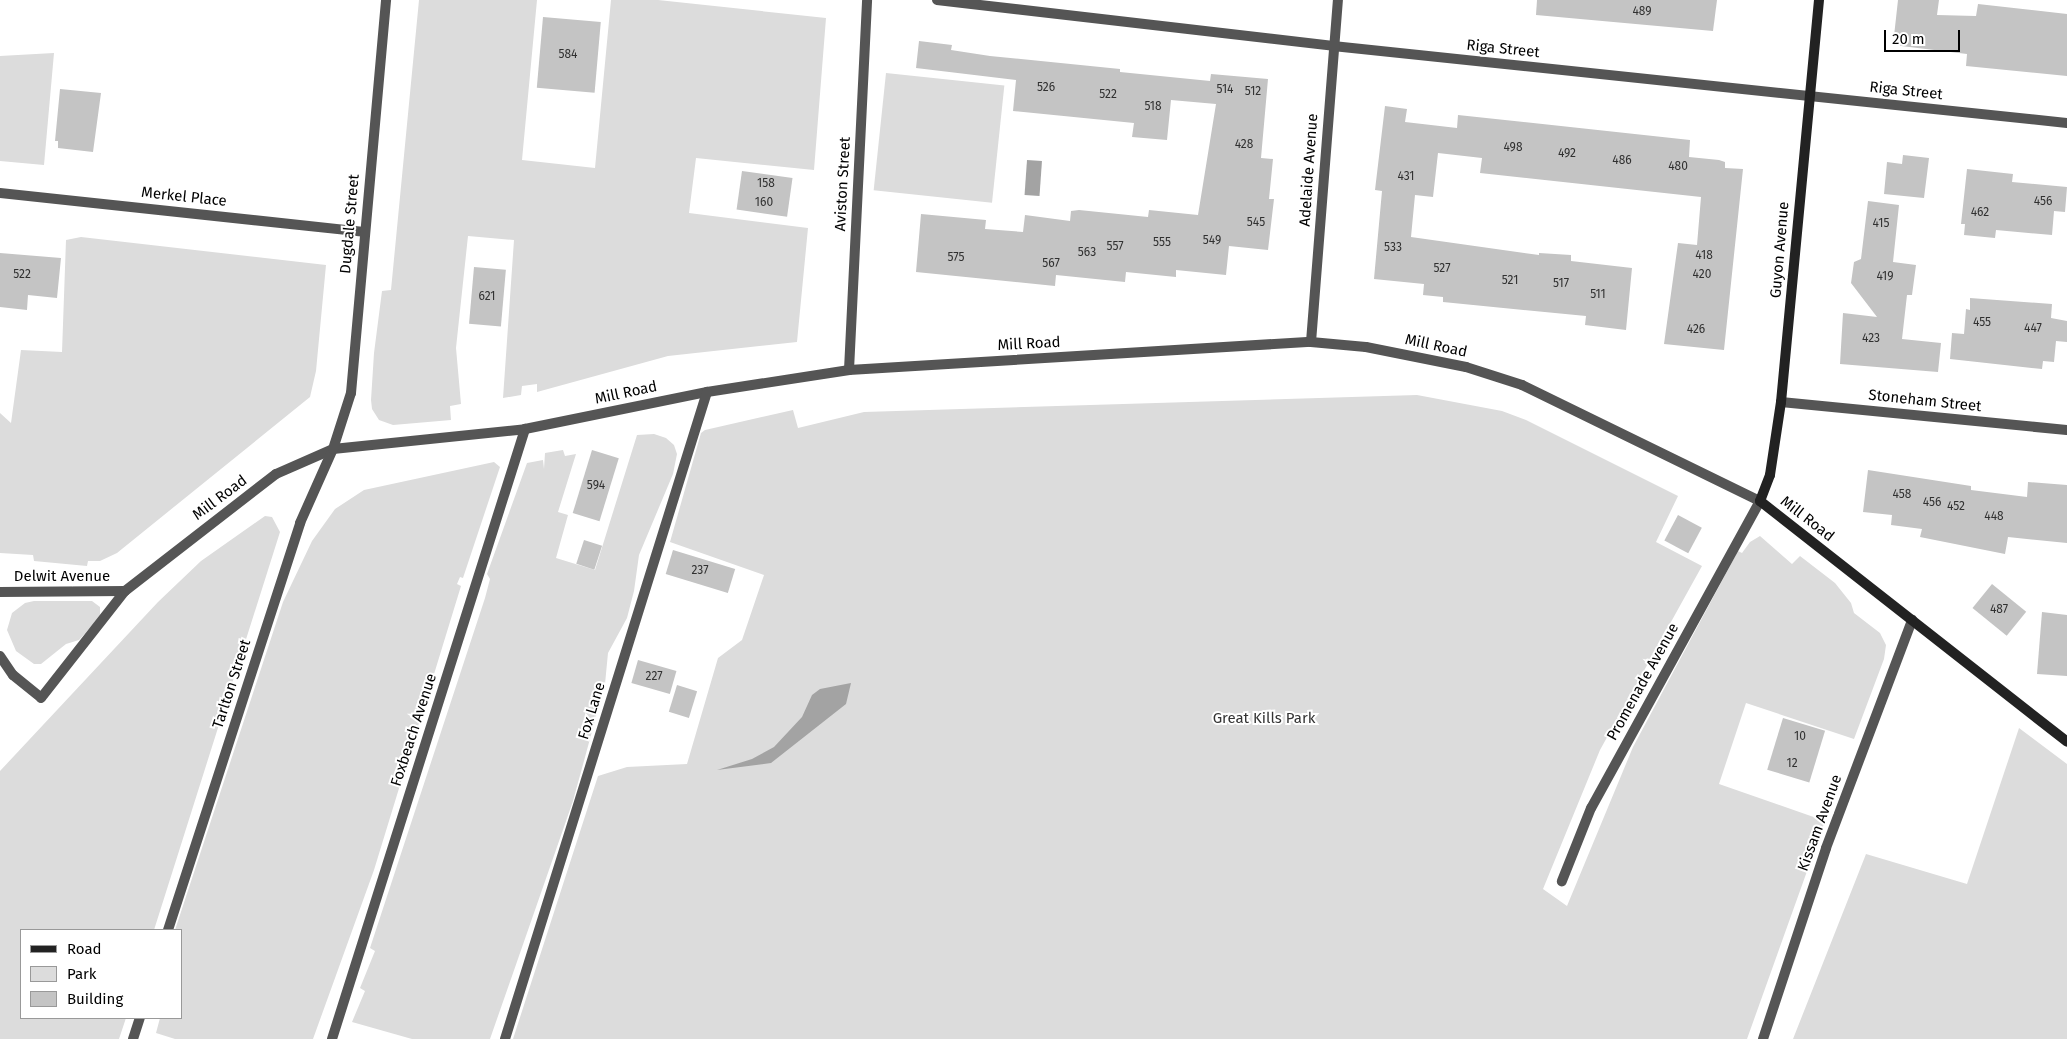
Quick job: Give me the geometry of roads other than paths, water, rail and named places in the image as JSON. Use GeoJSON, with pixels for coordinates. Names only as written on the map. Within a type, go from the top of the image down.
{"type":"FeatureCollection","features":[{"type":"Feature","properties":{"kind":"street","name":"Dugdale Street"},"geometry":{"type":"LineString","coordinates":[[333,449],[351,393],[386,0]]}},
{"type":"Feature","properties":{"kind":"street","name":"Aviston Street"},"geometry":{"type":"LineString","coordinates":[[849,370],[867,0]]}},
{"type":"Feature","properties":{"kind":"street","name":"Riga Street"},"geometry":{"type":"LineString","coordinates":[[937,0],[1333,46],[2067,123]]}},
{"type":"Feature","properties":{"kind":"street","name":"Adelaide Avenue"},"geometry":{"type":"LineString","coordinates":[[1311,342],[1338,0]]}},
{"type":"Feature","properties":{"kind":"street","name":"Guyon Avenue"},"geometry":{"type":"LineString","coordinates":[[1760,501],[1770,474],[1781,402],[1819,0]]}},
{"type":"Feature","properties":{"kind":"street","name":"Merkel Place"},"geometry":{"type":"LineString","coordinates":[[0,193],[364,232]]}},
{"type":"Feature","properties":{"kind":"street","name":"Mill Road"},"geometry":{"type":"LineString","coordinates":[[0,656],[13,676],[41,698],[125,591],[276,474],[333,449],[525,429],[707,392],[849,370],[1311,342],[1366,347],[1466,367],[1522,386],[1760,501],[2067,742]]}},
{"type":"Feature","properties":{"kind":"street","name":"Fox Lane"},"geometry":{"type":"LineString","coordinates":[[505,1039],[707,392]]}},
{"type":"Feature","properties":{"kind":"street","name":"Stoneham Street"},"geometry":{"type":"LineString","coordinates":[[1781,402],[2067,430]]}},
{"type":"Feature","properties":{"kind":"street","name":"Foxbeach Avenue"},"geometry":{"type":"LineString","coordinates":[[332,1039],[525,429]]}},
{"type":"Feature","properties":{"kind":"street","name":"Tarlton Street"},"geometry":{"type":"LineString","coordinates":[[168,929],[300,523],[333,449]]}},
{"type":"Feature","properties":{"kind":"street","name":"Promenade Avenue"},"geometry":{"type":"LineString","coordinates":[[1562,882],[1591,808],[1760,501]]}},
{"type":"Feature","properties":{"kind":"street","name":"Delwit Avenue"},"geometry":{"type":"LineString","coordinates":[[0,592],[125,591]]}},
{"type":"Feature","properties":{"kind":"street","name":"Kissam Avenue"},"geometry":{"type":"LineString","coordinates":[[1763,1039],[1826,848],[1912,620]]}},
{"type":"Feature","properties":{"kind":"street"},"geometry":{"type":"LineString","coordinates":[[133,1039],[140,1019]]}},
{"type":"Feature","properties":{"kind":"park label","name":"Great Kills Park"},"geometry":{"type":"Point","coordinates":[1264,719]}}]}
